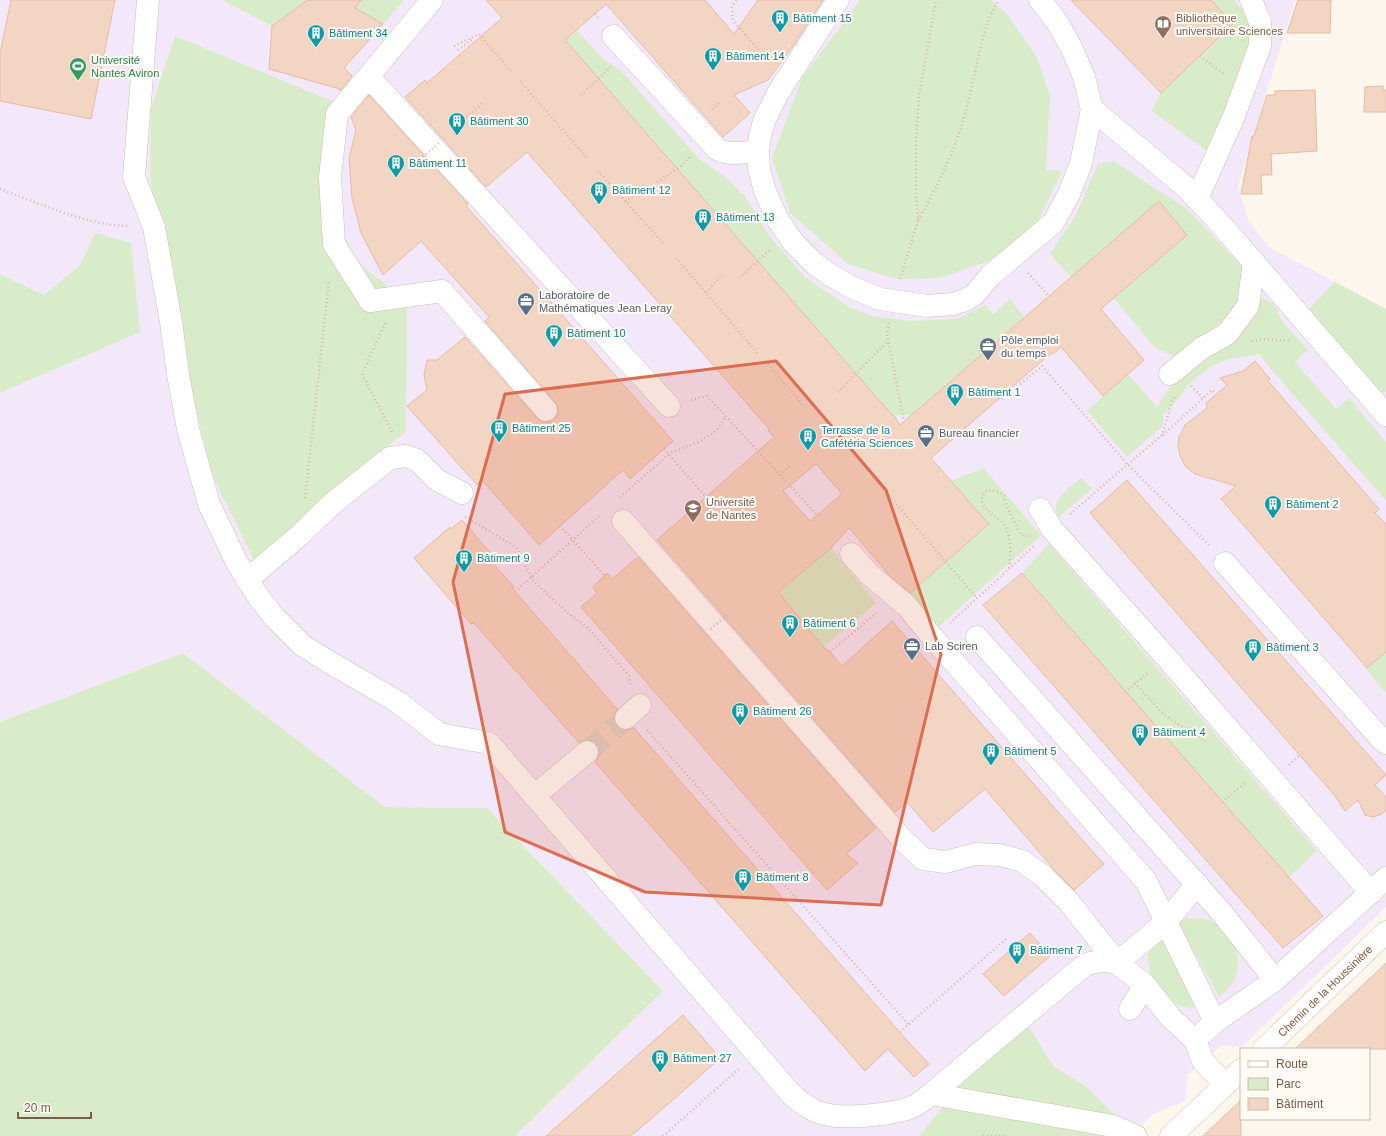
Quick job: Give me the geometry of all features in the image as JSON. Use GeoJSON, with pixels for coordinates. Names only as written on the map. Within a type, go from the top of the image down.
{"type":"FeatureCollection","features":[{"type":"Feature","properties":{"kind":"street"},"geometry":{"type":"LineString","coordinates":[[148,0],[134,177],[154,227],[171,322],[178,374],[190,436],[209,504],[236,561],[247,580],[274,617],[302,645],[328,662],[398,702],[439,734],[489,743],[792,1095],[803,1104],[822,1114],[835,1116],[856,1116],[896,1111],[912,1107],[931,1094],[1086,964],[1106,961],[1117,963]]}},
{"type":"Feature","properties":{"kind":"street"},"geometry":{"type":"LineString","coordinates":[[432,0],[337,114],[330,177],[334,244],[370,301],[442,291],[546,410]]}},
{"type":"Feature","properties":{"kind":"street"},"geometry":{"type":"LineString","coordinates":[[838,0],[778,93],[764,122],[758,151],[759,169],[767,196],[778,220],[793,242],[814,264],[829,274],[867,294],[880,299],[927,306],[953,304],[974,295],[991,275],[1053,223],[1060,212],[1081,163],[1092,109],[1084,77],[1058,22],[1040,0]]}},
{"type":"Feature","properties":{"kind":"street"},"geometry":{"type":"LineString","coordinates":[[1197,199],[1234,116],[1260,46],[1260,22],[1251,0]]}},
{"type":"Feature","properties":{"kind":"street"},"geometry":{"type":"LineString","coordinates":[[613,36],[717,149],[722,152],[729,153],[758,151]]}},
{"type":"Feature","properties":{"kind":"street"},"geometry":{"type":"LineString","coordinates":[[369,77],[669,406]]}},
{"type":"Feature","properties":{"kind":"street"},"geometry":{"type":"LineString","coordinates":[[1092,109],[1187,188],[1254,262],[1386,415]]}},
{"type":"Feature","properties":{"kind":"street"},"geometry":{"type":"LineString","coordinates":[[1174,383],[1202,348],[1227,334],[1248,306],[1254,262]]}},
{"type":"Feature","properties":{"kind":"street"},"geometry":{"type":"LineString","coordinates":[[247,580],[301,534],[334,503],[390,458],[405,456],[417,460],[437,480],[456,490]]}},
{"type":"Feature","properties":{"kind":"street"},"geometry":{"type":"LineString","coordinates":[[615,511],[903,840],[923,859],[946,862],[975,854],[1000,855],[1022,861],[1043,876],[1069,902],[1117,963],[1145,985],[1170,1017],[1195,1040],[1203,1061],[1225,1085]]}},
{"type":"Feature","properties":{"kind":"street"},"geometry":{"type":"LineString","coordinates":[[1044,526],[1379,886],[1275,980],[1214,1022],[1195,1040]]}},
{"type":"Feature","properties":{"kind":"street"},"geometry":{"type":"LineString","coordinates":[[851,554],[871,576],[907,606],[933,638],[1146,881],[1214,1022]]}},
{"type":"Feature","properties":{"kind":"street"},"geometry":{"type":"LineString","coordinates":[[1225,563],[1386,743]]}},
{"type":"Feature","properties":{"kind":"street"},"geometry":{"type":"LineString","coordinates":[[977,637],[1197,884],[1275,980]]}},
{"type":"Feature","properties":{"kind":"street"},"geometry":{"type":"LineString","coordinates":[[534,796],[587,752]]}},
{"type":"Feature","properties":{"kind":"street"},"geometry":{"type":"LineString","coordinates":[[1117,963],[1166,922],[1197,884]]}},
{"type":"Feature","properties":{"kind":"street","name":"Chemin de la Houssinière"},"geometry":{"type":"LineString","coordinates":[[1265,1048],[1386,932]]}},
{"type":"Feature","properties":{"kind":"street"},"geometry":{"type":"LineString","coordinates":[[1130,1009],[1145,985]]}},
{"type":"Feature","properties":{"kind":"street"},"geometry":{"type":"LineString","coordinates":[[1171,1136],[1240,1071]]}},
{"type":"Feature","properties":{"kind":"street"},"geometry":{"type":"LineString","coordinates":[[931,1094],[1113,1126],[1136,1136]]}},
{"type":"Feature","properties":{"kind":"path"},"geometry":{"type":"LineString","coordinates":[[736,0],[732,7],[733,21],[764,56]]}},
{"type":"Feature","properties":{"kind":"path"},"geometry":{"type":"LineString","coordinates":[[918,221],[916,143],[919,95],[936,0]]}},
{"type":"Feature","properties":{"kind":"path"},"geometry":{"type":"LineString","coordinates":[[904,422],[887,334],[894,302],[918,221],[934,192],[952,150],[964,115],[984,30],[992,10],[999,0]]}},
{"type":"Feature","properties":{"kind":"path"},"geometry":{"type":"LineString","coordinates":[[454,46],[480,34]]}},
{"type":"Feature","properties":{"kind":"path"},"geometry":{"type":"LineString","coordinates":[[458,50],[480,34]]}},
{"type":"Feature","properties":{"kind":"path"},"geometry":{"type":"LineString","coordinates":[[480,34],[511,70]]}},
{"type":"Feature","properties":{"kind":"path"},"geometry":{"type":"LineString","coordinates":[[1200,56],[1244,90]]}},
{"type":"Feature","properties":{"kind":"path"},"geometry":{"type":"LineString","coordinates":[[581,95],[602,77]]}},
{"type":"Feature","properties":{"kind":"path"},"geometry":{"type":"LineString","coordinates":[[520,81],[588,159]]}},
{"type":"Feature","properties":{"kind":"path"},"geometry":{"type":"LineString","coordinates":[[459,131],[456,126],[484,102]]}},
{"type":"Feature","properties":{"kind":"path"},"geometry":{"type":"LineString","coordinates":[[708,113],[719,102]]}},
{"type":"Feature","properties":{"kind":"path"},"geometry":{"type":"LineString","coordinates":[[423,157],[441,140]]}},
{"type":"Feature","properties":{"kind":"path"},"geometry":{"type":"LineString","coordinates":[[657,182],[681,166],[694,153]]}},
{"type":"Feature","properties":{"kind":"path"},"geometry":{"type":"LineString","coordinates":[[598,171],[663,243]]}},
{"type":"Feature","properties":{"kind":"path"},"geometry":{"type":"LineString","coordinates":[[626,202],[644,185]]}},
{"type":"Feature","properties":{"kind":"path"},"geometry":{"type":"LineString","coordinates":[[0,189],[88,221],[116,226],[154,227]]}},
{"type":"Feature","properties":{"kind":"path"},"geometry":{"type":"LineString","coordinates":[[301,534],[334,244]]}},
{"type":"Feature","properties":{"kind":"path"},"geometry":{"type":"LineString","coordinates":[[739,278],[761,257]]}},
{"type":"Feature","properties":{"kind":"path"},"geometry":{"type":"LineString","coordinates":[[1012,257],[1049,296]]}},
{"type":"Feature","properties":{"kind":"path"},"geometry":{"type":"LineString","coordinates":[[676,258],[760,354]]}},
{"type":"Feature","properties":{"kind":"path"},"geometry":{"type":"LineString","coordinates":[[706,292],[722,275]]}},
{"type":"Feature","properties":{"kind":"path"},"geometry":{"type":"LineString","coordinates":[[396,297],[362,374],[396,440],[400,456]]}},
{"type":"Feature","properties":{"kind":"path"},"geometry":{"type":"LineString","coordinates":[[838,392],[888,341]]}},
{"type":"Feature","properties":{"kind":"path"},"geometry":{"type":"LineString","coordinates":[[768,364],[803,405]]}},
{"type":"Feature","properties":{"kind":"path"},"geometry":{"type":"LineString","coordinates":[[999,398],[1001,400],[1042,366],[1128,465],[1218,554],[1225,563]]}},
{"type":"Feature","properties":{"kind":"path"},"geometry":{"type":"LineString","coordinates":[[1162,435],[1172,402],[1174,383]]}},
{"type":"Feature","properties":{"kind":"path"},"geometry":{"type":"LineString","coordinates":[[1191,386],[1202,398]]}},
{"type":"Feature","properties":{"kind":"path"},"geometry":{"type":"LineString","coordinates":[[1008,569],[1011,553],[1010,541],[1003,524],[986,509],[981,500],[982,496],[987,490],[996,491],[1004,496],[1006,504],[1020,534],[1025,536],[1031,535],[1128,465],[1212,390],[1216,394]]}},
{"type":"Feature","properties":{"kind":"path"},"geometry":{"type":"LineString","coordinates":[[669,406],[707,396],[817,515]]}},
{"type":"Feature","properties":{"kind":"path"},"geometry":{"type":"LineString","coordinates":[[515,592],[572,540],[615,511],[672,452],[699,442],[717,430],[726,416]]}},
{"type":"Feature","properties":{"kind":"path"},"geometry":{"type":"LineString","coordinates":[[664,449],[706,497]]}},
{"type":"Feature","properties":{"kind":"path"},"geometry":{"type":"LineString","coordinates":[[780,475],[790,466]]}},
{"type":"Feature","properties":{"kind":"path"},"geometry":{"type":"LineString","coordinates":[[873,477],[977,598]]}},
{"type":"Feature","properties":{"kind":"path"},"geometry":{"type":"LineString","coordinates":[[456,490],[463,516],[516,547],[534,582],[568,613],[588,628],[629,676],[633,712],[654,738],[908,1024]]}},
{"type":"Feature","properties":{"kind":"path"},"geometry":{"type":"LineString","coordinates":[[560,526],[605,576]]}},
{"type":"Feature","properties":{"kind":"path"},"geometry":{"type":"LineString","coordinates":[[933,638],[1008,569],[1044,526]]}},
{"type":"Feature","properties":{"kind":"path"},"geometry":{"type":"LineString","coordinates":[[830,652],[896,597]]}},
{"type":"Feature","properties":{"kind":"path"},"geometry":{"type":"LineString","coordinates":[[711,628],[727,615]]}},
{"type":"Feature","properties":{"kind":"path"},"geometry":{"type":"LineString","coordinates":[[1125,692],[1166,657]]}},
{"type":"Feature","properties":{"kind":"path"},"geometry":{"type":"LineString","coordinates":[[1135,683],[1164,715],[1213,747]]}},
{"type":"Feature","properties":{"kind":"path"},"geometry":{"type":"LineString","coordinates":[[1222,802],[1241,787]]}},
{"type":"Feature","properties":{"kind":"path"},"geometry":{"type":"LineString","coordinates":[[900,1032],[1007,938]]}},
{"type":"Feature","properties":{"kind":"path"},"geometry":{"type":"LineString","coordinates":[[663,1136],[757,1054]]}},
{"type":"Feature","properties":{"kind":"path"},"geometry":{"type":"LineString","coordinates":[[983,1136],[1006,1136]]}},
{"type":"Feature","properties":{"kind":"highlighted area"},"geometry":{"type":"Polygon","coordinates":[[[776,361],[886,490],[941,654],[881,905],[645,892],[505,832],[453,582],[505,394],[776,361]]]}},
{"type":"Feature","properties":{"kind":"shaded area","name":"Université de Nantes"},"geometry":{"type":"Polygon","coordinates":[[[0,0],[1295,0],[1238,186],[1248,220],[1269,247],[1386,309],[1386,907],[1242,1047],[1222,1045],[1188,1074],[1185,1101],[1153,1114],[1130,1136],[515,1136],[663,991],[487,808],[385,807],[183,653],[0,722],[0,393],[140,331],[95,233],[80,265],[44,295],[0,274],[0,0]]]}},
{"type":"Feature","properties":{"kind":"green space"},"geometry":{"type":"Polygon","coordinates":[[[222,0],[308,0],[272,26],[222,0]]]}},
{"type":"Feature","properties":{"kind":"green space"},"geometry":{"type":"Polygon","coordinates":[[[361,0],[404,0],[383,24],[355,8],[361,0]]]}},
{"type":"Feature","properties":{"kind":"green space"},"geometry":{"type":"Polygon","coordinates":[[[860,0],[991,0],[1007,14],[1037,57],[1050,96],[1046,170],[1062,171],[1034,229],[989,261],[939,278],[897,279],[848,264],[790,213],[772,158],[802,78],[860,0]]]}},
{"type":"Feature","properties":{"kind":"green space"},"geometry":{"type":"Polygon","coordinates":[[[1211,0],[1234,0],[1251,20],[1250,42],[1211,154],[1152,111],[1160,94],[1235,23],[1233,21],[1232,22],[1211,0]]]}},
{"type":"Feature","properties":{"kind":"green space"},"geometry":{"type":"Polygon","coordinates":[[[577,30],[602,58],[621,71],[700,160],[723,175],[745,196],[771,238],[806,278],[851,308],[872,316],[911,321],[957,319],[985,305],[993,314],[1010,299],[1024,317],[911,415],[892,415],[565,40],[577,30]]]}},
{"type":"Feature","properties":{"kind":"green space"},"geometry":{"type":"Polygon","coordinates":[[[175,36],[332,101],[329,114],[330,211],[358,263],[407,301],[406,431],[254,560],[212,475],[186,366],[150,177],[151,108],[175,36]]]}},
{"type":"Feature","properties":{"kind":"green space"},"geometry":{"type":"Polygon","coordinates":[[[1113,161],[1187,209],[1247,272],[1244,302],[1224,320],[1176,357],[1155,348],[1114,298],[1187,235],[1159,201],[1071,277],[1050,254],[1076,215],[1098,164],[1113,161]]]}},
{"type":"Feature","properties":{"kind":"green space"},"geometry":{"type":"Polygon","coordinates":[[[95,233],[131,243],[140,332],[0,393],[0,274],[44,295],[80,265],[95,233]]]}},
{"type":"Feature","properties":{"kind":"green space"},"geometry":{"type":"Polygon","coordinates":[[[1335,282],[1386,309],[1386,392],[1378,392],[1309,309],[1335,282]]]}},
{"type":"Feature","properties":{"kind":"green space"},"geometry":{"type":"Polygon","coordinates":[[[1260,297],[1274,304],[1282,321],[1308,350],[1295,362],[1336,409],[1349,398],[1386,442],[1386,501],[1264,361],[1261,354],[1229,359],[1212,366],[1193,380],[1163,415],[1163,426],[1127,457],[1087,411],[1128,374],[1157,407],[1174,380],[1260,297]]]}},
{"type":"Feature","properties":{"kind":"green space"},"geometry":{"type":"Polygon","coordinates":[[[984,469],[1041,535],[935,630],[907,596],[989,525],[951,481],[984,469]]]}},
{"type":"Feature","properties":{"kind":"green space"},"geometry":{"type":"Polygon","coordinates":[[[1081,478],[1092,489],[1058,517],[1056,505],[1058,500],[1081,478]]]}},
{"type":"Feature","properties":{"kind":"green space"},"geometry":{"type":"Polygon","coordinates":[[[1049,544],[1317,851],[1288,878],[1024,575],[1025,574],[1023,572],[1049,544]]]}},
{"type":"Feature","properties":{"kind":"green space"},"geometry":{"type":"Polygon","coordinates":[[[831,548],[876,603],[823,647],[778,592],[831,548]]]}},
{"type":"Feature","properties":{"kind":"green space"},"geometry":{"type":"Polygon","coordinates":[[[1386,652],[1386,693],[1366,669],[1386,652]]]}},
{"type":"Feature","properties":{"kind":"green space"},"geometry":{"type":"Polygon","coordinates":[[[183,653],[385,807],[487,808],[663,991],[515,1136],[0,1136],[0,722],[183,653]]]}},
{"type":"Feature","properties":{"kind":"green space"},"geometry":{"type":"Polygon","coordinates":[[[1188,918],[1209,920],[1220,927],[1228,935],[1234,945],[1238,956],[1238,968],[1229,989],[1219,997],[1177,921],[1188,918]]]}},
{"type":"Feature","properties":{"kind":"green space"},"geometry":{"type":"Polygon","coordinates":[[[1162,931],[1198,1007],[1189,1008],[1177,1005],[1159,992],[1150,977],[1148,956],[1150,949],[1162,931]]]}},
{"type":"Feature","properties":{"kind":"green space"},"geometry":{"type":"Polygon","coordinates":[[[1029,1027],[1053,1066],[1085,1086],[1114,1114],[1110,1136],[919,1136],[962,1083],[1029,1027]]]}},
{"type":"Feature","properties":{"kind":"building","name":"Université Nantes Aviron"},"geometry":{"type":"Polygon","coordinates":[[[11,0],[115,0],[91,119],[0,101],[0,54],[11,0]]]}},
{"type":"Feature","properties":{"kind":"building","name":"Bâtiment 34"},"geometry":{"type":"Polygon","coordinates":[[[308,0],[361,0],[355,8],[383,24],[344,68],[352,76],[340,91],[340,89],[269,69],[272,26],[308,0]]]}},
{"type":"Feature","properties":{"kind":"building"},"geometry":{"type":"Polygon","coordinates":[[[486,0],[705,0],[734,34],[758,0],[823,0],[795,43],[768,80],[734,95],[750,113],[723,137],[606,4],[565,40],[892,415],[893,414],[900,425],[1159,201],[1187,235],[1101,309],[1144,360],[1103,396],[1061,347],[1053,354],[1051,353],[931,458],[989,524],[910,593],[889,575],[849,528],[831,548],[778,592],[823,647],[830,652],[842,666],[892,621],[1104,864],[1074,890],[1058,874],[985,789],[933,832],[907,802],[895,812],[657,540],[774,437],[768,430],[769,429],[527,152],[486,187],[405,97],[425,80],[427,83],[502,18],[486,0]],[[816,464],[783,491],[810,521],[842,494],[816,464]]]}},
{"type":"Feature","properties":{"kind":"building","name":"Bibliothèque universitaire Sciences"},"geometry":{"type":"Polygon","coordinates":[[[1071,0],[1211,0],[1233,24],[1161,93],[1071,0]]]}},
{"type":"Feature","properties":{"kind":"building"},"geometry":{"type":"Polygon","coordinates":[[[1298,0],[1331,0],[1330,33],[1287,33],[1298,0]]]}},
{"type":"Feature","properties":{"kind":"building"},"geometry":{"type":"Polygon","coordinates":[[[1383,86],[1383,90],[1386,90],[1386,112],[1364,112],[1365,87],[1383,86]]]}},
{"type":"Feature","properties":{"kind":"building"},"geometry":{"type":"Polygon","coordinates":[[[1315,90],[1317,151],[1271,154],[1272,175],[1261,175],[1262,194],[1241,194],[1252,136],[1254,136],[1267,95],[1275,95],[1275,91],[1315,90]]]}},
{"type":"Feature","properties":{"kind":"building"},"geometry":{"type":"Polygon","coordinates":[[[369,95],[468,204],[466,206],[673,441],[630,479],[623,470],[539,545],[482,480],[477,485],[407,406],[427,390],[424,375],[427,360],[437,360],[465,337],[537,418],[542,422],[549,422],[554,420],[558,414],[558,408],[555,402],[485,321],[489,317],[421,241],[383,275],[361,233],[352,198],[349,158],[356,130],[351,117],[369,95]]]}},
{"type":"Feature","properties":{"kind":"building","name":"Bâtiment 2"},"geometry":{"type":"Polygon","coordinates":[[[1255,361],[1270,379],[1268,381],[1379,509],[1375,513],[1386,524],[1386,652],[1367,668],[1221,499],[1236,486],[1195,474],[1186,467],[1180,456],[1178,446],[1179,437],[1185,425],[1207,408],[1206,403],[1227,385],[1220,378],[1243,371],[1255,361]]]}},
{"type":"Feature","properties":{"kind":"building","name":"Bâtiment 3"},"geometry":{"type":"Polygon","coordinates":[[[1127,480],[1386,775],[1375,785],[1386,797],[1386,810],[1382,814],[1373,817],[1365,815],[1358,800],[1345,811],[1335,796],[1090,513],[1127,480]]]}},
{"type":"Feature","properties":{"kind":"building","name":"Bâtiment 8"},"geometry":{"type":"Polygon","coordinates":[[[462,520],[495,558],[491,561],[514,587],[512,588],[617,709],[614,715],[614,721],[617,726],[623,730],[634,728],[929,1064],[914,1077],[888,1049],[865,1071],[595,762],[599,757],[599,750],[596,744],[591,740],[585,740],[579,743],[474,623],[471,624],[414,558],[450,527],[451,529],[462,520]]]}},
{"type":"Feature","properties":{"kind":"building","name":"Bâtiment 26"},"geometry":{"type":"Polygon","coordinates":[[[638,557],[876,828],[846,854],[858,863],[827,890],[581,607],[597,593],[593,587],[607,573],[612,579],[638,557]]]}},
{"type":"Feature","properties":{"kind":"building","name":"Bâtiment 4"},"geometry":{"type":"Polygon","coordinates":[[[1022,573],[1323,916],[1283,948],[983,605],[1022,573]]]}},
{"type":"Feature","properties":{"kind":"building","name":"Bâtiment 7"},"geometry":{"type":"Polygon","coordinates":[[[1030,933],[1050,956],[1004,996],[983,974],[1030,933]]]}},
{"type":"Feature","properties":{"kind":"building"},"geometry":{"type":"Polygon","coordinates":[[[1386,963],[1386,1049],[1296,1048],[1386,963]]]}},
{"type":"Feature","properties":{"kind":"building","name":"Bâtiment 27"},"geometry":{"type":"Polygon","coordinates":[[[683,1015],[720,1058],[682,1092],[631,1136],[546,1136],[683,1015]]]}},
{"type":"Feature","properties":{"kind":"building"},"geometry":{"type":"Polygon","coordinates":[[[1240,1101],[1241,1136],[1203,1136],[1240,1101]]]}},
{"type":"Feature","properties":{"kind":"tunnel"},"geometry":{"type":"LineString","coordinates":[[587,752],[626,718]]}},
{"type":"Feature","properties":{"kind":"place","name":"Bâtiment 15"},"geometry":{"type":"Point","coordinates":[780,33]}},
{"type":"Feature","properties":{"kind":"place","name":"Bibliothèque universitaire Sciences"},"geometry":{"type":"Point","coordinates":[1163,39]}},
{"type":"Feature","properties":{"kind":"place","name":"Bâtiment 34"},"geometry":{"type":"Point","coordinates":[316,48]}},
{"type":"Feature","properties":{"kind":"place","name":"Bâtiment 14"},"geometry":{"type":"Point","coordinates":[713,71]}},
{"type":"Feature","properties":{"kind":"place","name":"Université Nantes Aviron"},"geometry":{"type":"Point","coordinates":[78,81]}},
{"type":"Feature","properties":{"kind":"place","name":"Bâtiment 30"},"geometry":{"type":"Point","coordinates":[457,136]}},
{"type":"Feature","properties":{"kind":"place","name":"Bâtiment 11"},"geometry":{"type":"Point","coordinates":[396,178]}},
{"type":"Feature","properties":{"kind":"place","name":"Bâtiment 12"},"geometry":{"type":"Point","coordinates":[599,205]}},
{"type":"Feature","properties":{"kind":"place","name":"Bâtiment 13"},"geometry":{"type":"Point","coordinates":[703,232]}},
{"type":"Feature","properties":{"kind":"place","name":"Laboratoire de Mathématiques Jean Leray"},"geometry":{"type":"Point","coordinates":[526,316]}},
{"type":"Feature","properties":{"kind":"place","name":"Bâtiment 10"},"geometry":{"type":"Point","coordinates":[554,348]}},
{"type":"Feature","properties":{"kind":"place","name":"Pôle emploi du temps"},"geometry":{"type":"Point","coordinates":[988,361]}},
{"type":"Feature","properties":{"kind":"place","name":"Bâtiment 1"},"geometry":{"type":"Point","coordinates":[955,407]}},
{"type":"Feature","properties":{"kind":"place","name":"Bâtiment 25"},"geometry":{"type":"Point","coordinates":[499,443]}},
{"type":"Feature","properties":{"kind":"place","name":"Bureau financier"},"geometry":{"type":"Point","coordinates":[926,448]}},
{"type":"Feature","properties":{"kind":"place","name":"Terrasse de la Cafétéria Sciences"},"geometry":{"type":"Point","coordinates":[808,451]}},
{"type":"Feature","properties":{"kind":"place","name":"Bâtiment 2"},"geometry":{"type":"Point","coordinates":[1273,519]}},
{"type":"Feature","properties":{"kind":"place","name":"Université de Nantes"},"geometry":{"type":"Point","coordinates":[693,523]}},
{"type":"Feature","properties":{"kind":"place","name":"Bâtiment 9"},"geometry":{"type":"Point","coordinates":[464,573]}},
{"type":"Feature","properties":{"kind":"place","name":"Bâtiment 6"},"geometry":{"type":"Point","coordinates":[790,638]}},
{"type":"Feature","properties":{"kind":"place","name":"Lab Sciren"},"geometry":{"type":"Point","coordinates":[912,661]}},
{"type":"Feature","properties":{"kind":"place","name":"Bâtiment 3"},"geometry":{"type":"Point","coordinates":[1253,662]}},
{"type":"Feature","properties":{"kind":"place","name":"Bâtiment 26"},"geometry":{"type":"Point","coordinates":[740,726]}},
{"type":"Feature","properties":{"kind":"place","name":"Bâtiment 4"},"geometry":{"type":"Point","coordinates":[1140,747]}},
{"type":"Feature","properties":{"kind":"place","name":"Bâtiment 5"},"geometry":{"type":"Point","coordinates":[991,766]}},
{"type":"Feature","properties":{"kind":"place","name":"Bâtiment 8"},"geometry":{"type":"Point","coordinates":[743,892]}},
{"type":"Feature","properties":{"kind":"place","name":"Bâtiment 7"},"geometry":{"type":"Point","coordinates":[1017,965]}},
{"type":"Feature","properties":{"kind":"place","name":"Bâtiment 27"},"geometry":{"type":"Point","coordinates":[660,1073]}}]}
